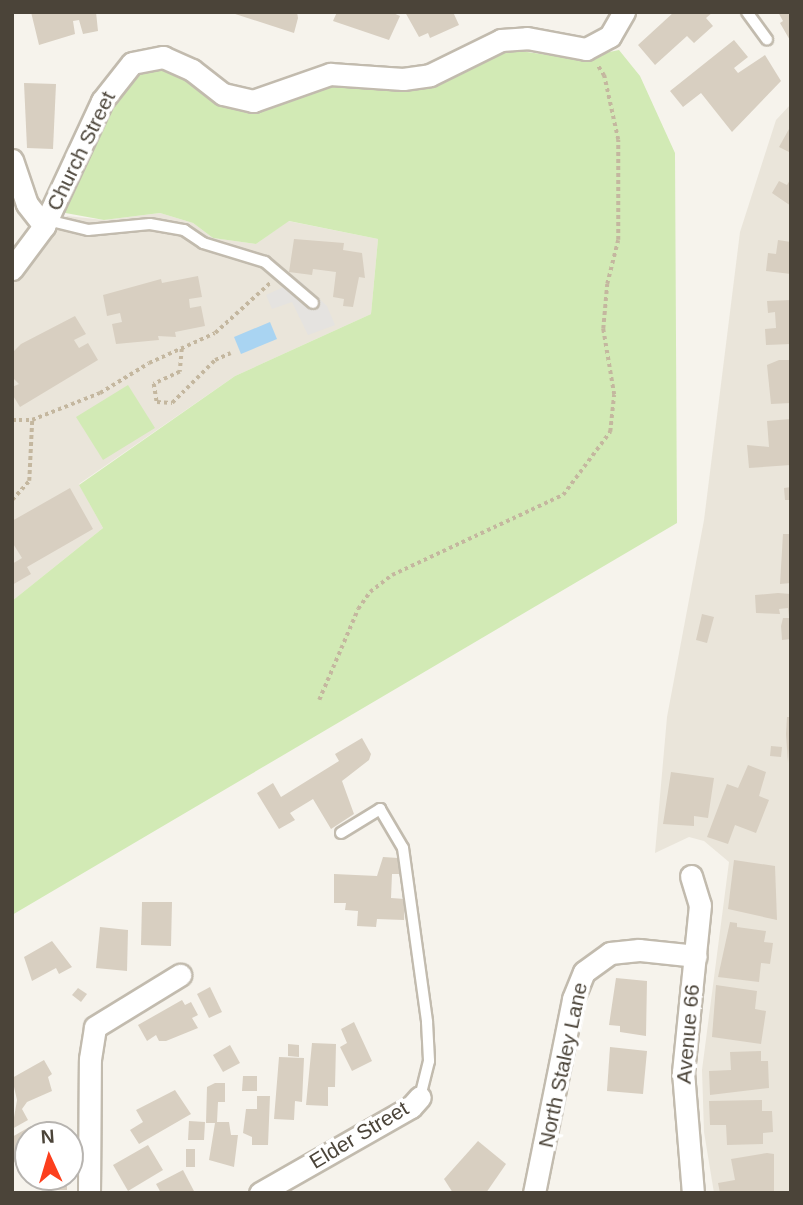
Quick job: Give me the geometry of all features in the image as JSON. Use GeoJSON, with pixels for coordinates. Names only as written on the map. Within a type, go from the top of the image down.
{"type":"FeatureCollection","features":[{"type":"Feature","properties":{"kind":"street"},"geometry":{"type":"LineString","coordinates":[[586,49],[610,36],[624,12]]}},
{"type":"Feature","properties":{"kind":"street","name":"Church Street"},"geometry":{"type":"LineString","coordinates":[[12,270],[45,223],[102,101],[132,63],[148,57],[179,62],[223,94],[253,101],[330,74],[403,79],[430,75],[501,40],[527,38],[586,49]]}},
{"type":"Feature","properties":{"kind":"street"},"geometry":{"type":"LineString","coordinates":[[12,160],[27,204],[45,223]]}},
{"type":"Feature","properties":{"kind":"street","name":"Avenue 66"},"geometry":{"type":"LineString","coordinates":[[691,876],[700,905],[682,1072],[693,1193]]}},
{"type":"Feature","properties":{"kind":"street","name":"North Staley Lane"},"geometry":{"type":"LineString","coordinates":[[534,1193],[573,999],[584,972],[610,953],[639,950],[696,956]]}},
{"type":"Feature","properties":{"kind":"street"},"geometry":{"type":"LineString","coordinates":[[89,1193],[90,1059],[95,1027],[180,975]]}},
{"type":"Feature","properties":{"kind":"street","name":"Elder Street"},"geometry":{"type":"LineString","coordinates":[[260,1193],[411,1107],[420,1097]]}},
{"type":"Feature","properties":{"kind":"lane"},"geometry":{"type":"LineString","coordinates":[[747,12],[767,40]]}},
{"type":"Feature","properties":{"kind":"lane"},"geometry":{"type":"LineString","coordinates":[[45,223],[88,230],[165,225],[265,262],[313,303]]}},
{"type":"Feature","properties":{"kind":"lane"},"geometry":{"type":"LineString","coordinates":[[341,833],[380,809],[403,848],[427,1021],[429,1060],[420,1097]]}},
{"type":"Feature","properties":{"kind":"path"},"geometry":{"type":"LineString","coordinates":[[319,700],[358,609],[370,593],[392,575],[563,495],[610,432],[614,406],[603,329],[607,284],[618,240],[618,140],[604,76],[586,49]]}},
{"type":"Feature","properties":{"kind":"path"},"geometry":{"type":"LineString","coordinates":[[12,420],[32,420],[100,393],[215,333],[280,275]]}},
{"type":"Feature","properties":{"kind":"path"},"geometry":{"type":"LineString","coordinates":[[182,349],[180,372],[154,384],[158,402],[172,403],[215,360],[230,354]]}},
{"type":"Feature","properties":{"kind":"path"},"geometry":{"type":"LineString","coordinates":[[12,500],[29,481],[32,420]]}},
{"type":"Feature","properties":{"kind":"shaded area"},"geometry":{"type":"Polygon","coordinates":[[[791,104],[791,1193],[714,1193],[704,1132],[702,1070],[729,862],[704,841],[689,837],[655,853],[667,717],[704,520],[740,232],[776,120],[791,104]]]}},
{"type":"Feature","properties":{"kind":"shaded area"},"geometry":{"type":"Polygon","coordinates":[[[160,213],[193,223],[213,238],[256,244],[288,221],[378,239],[371,314],[235,376],[79,484],[103,528],[12,601],[12,279],[67,216],[104,220],[160,213]]]}},
{"type":"Feature","properties":{"kind":"shaded area"},"geometry":{"type":"Polygon","coordinates":[[[299,280],[327,306],[335,325],[308,335],[292,302],[272,309],[266,295],[299,280]]]}},
{"type":"Feature","properties":{"kind":"green space"},"geometry":{"type":"Polygon","coordinates":[[[499,48],[576,59],[619,50],[640,76],[675,153],[677,523],[12,915],[12,601],[103,528],[79,485],[235,376],[371,314],[378,239],[289,221],[256,244],[213,238],[193,223],[160,213],[104,220],[60,212],[106,104],[134,70],[162,66],[181,75],[216,103],[236,108],[334,84],[364,84],[499,48]]]}},
{"type":"Feature","properties":{"kind":"green space"},"geometry":{"type":"Polygon","coordinates":[[[128,385],[155,428],[103,460],[76,417],[128,385]]]}},
{"type":"Feature","properties":{"kind":"water"},"geometry":{"type":"Polygon","coordinates":[[[270,322],[277,339],[241,354],[234,337],[270,322]]]}},
{"type":"Feature","properties":{"kind":"building"},"geometry":{"type":"Polygon","coordinates":[[[31,12],[96,12],[98,31],[83,34],[79,20],[73,21],[75,34],[39,45],[31,12]]]}},
{"type":"Feature","properties":{"kind":"building"},"geometry":{"type":"Polygon","coordinates":[[[229,12],[297,12],[298,18],[294,33],[229,12]]]}},
{"type":"Feature","properties":{"kind":"building"},"geometry":{"type":"Polygon","coordinates":[[[337,12],[391,12],[400,16],[389,40],[333,21],[337,12]]]}},
{"type":"Feature","properties":{"kind":"building"},"geometry":{"type":"Polygon","coordinates":[[[405,12],[453,12],[459,25],[430,38],[428,33],[419,37],[405,12]]]}},
{"type":"Feature","properties":{"kind":"building"},"geometry":{"type":"Polygon","coordinates":[[[674,12],[713,12],[706,18],[713,26],[694,43],[687,36],[655,65],[638,45],[674,12]]]}},
{"type":"Feature","properties":{"kind":"building"},"geometry":{"type":"Polygon","coordinates":[[[778,12],[791,12],[791,42],[780,23],[783,21],[778,12]]]}},
{"type":"Feature","properties":{"kind":"building"},"geometry":{"type":"Polygon","coordinates":[[[734,40],[748,57],[734,68],[738,73],[765,55],[781,81],[732,132],[701,93],[683,107],[670,91],[734,40]]]}},
{"type":"Feature","properties":{"kind":"building"},"geometry":{"type":"Polygon","coordinates":[[[24,83],[56,84],[53,149],[27,148],[24,83]]]}},
{"type":"Feature","properties":{"kind":"building"},"geometry":{"type":"Polygon","coordinates":[[[789,129],[791,131],[791,153],[779,147],[789,129]]]}},
{"type":"Feature","properties":{"kind":"building"},"geometry":{"type":"Polygon","coordinates":[[[791,178],[791,206],[772,193],[779,181],[787,185],[791,178]]]}},
{"type":"Feature","properties":{"kind":"building"},"geometry":{"type":"Polygon","coordinates":[[[294,239],[344,243],[343,250],[362,253],[365,278],[359,277],[353,307],[343,306],[344,299],[333,297],[336,272],[313,269],[312,275],[289,272],[294,239]]]}},
{"type":"Feature","properties":{"kind":"building"},"geometry":{"type":"Polygon","coordinates":[[[778,240],[791,242],[791,274],[766,271],[768,253],[776,254],[778,240]]]}},
{"type":"Feature","properties":{"kind":"building"},"geometry":{"type":"Polygon","coordinates":[[[198,276],[202,297],[189,299],[190,308],[201,306],[205,326],[175,332],[176,337],[158,336],[159,340],[116,344],[112,324],[122,322],[120,313],[107,316],[103,295],[161,279],[162,283],[198,276]]]}},
{"type":"Feature","properties":{"kind":"building"},"geometry":{"type":"Polygon","coordinates":[[[791,300],[791,344],[766,345],[765,329],[776,328],[775,312],[768,313],[767,301],[791,300]]]}},
{"type":"Feature","properties":{"kind":"building"},"geometry":{"type":"Polygon","coordinates":[[[75,316],[86,334],[74,340],[79,348],[88,343],[98,360],[20,407],[12,394],[12,387],[19,384],[12,377],[12,353],[21,344],[75,316]]]}},
{"type":"Feature","properties":{"kind":"building"},"geometry":{"type":"Polygon","coordinates":[[[779,360],[791,360],[791,403],[771,404],[767,365],[779,360]]]}},
{"type":"Feature","properties":{"kind":"building"},"geometry":{"type":"Polygon","coordinates":[[[791,419],[791,465],[749,468],[747,445],[769,447],[767,421],[791,419]]]}},
{"type":"Feature","properties":{"kind":"building"},"geometry":{"type":"Polygon","coordinates":[[[791,487],[791,500],[785,500],[784,488],[791,487]]]}},
{"type":"Feature","properties":{"kind":"building"},"geometry":{"type":"Polygon","coordinates":[[[70,488],[93,529],[27,567],[31,574],[12,585],[12,564],[22,558],[12,542],[12,521],[70,488]]]}},
{"type":"Feature","properties":{"kind":"building"},"geometry":{"type":"Polygon","coordinates":[[[783,534],[791,534],[791,583],[780,584],[783,534]]]}},
{"type":"Feature","properties":{"kind":"building"},"geometry":{"type":"Polygon","coordinates":[[[791,594],[791,639],[782,640],[781,626],[783,618],[789,618],[788,608],[779,609],[780,614],[756,613],[755,595],[791,594]]]}},
{"type":"Feature","properties":{"kind":"building"},"geometry":{"type":"Polygon","coordinates":[[[702,614],[714,617],[707,643],[696,640],[702,614]]]}},
{"type":"Feature","properties":{"kind":"building"},"geometry":{"type":"Polygon","coordinates":[[[787,717],[791,717],[788,763],[786,734],[787,717]]]}},
{"type":"Feature","properties":{"kind":"building"},"geometry":{"type":"Polygon","coordinates":[[[362,738],[371,754],[369,760],[342,781],[354,814],[331,829],[313,799],[290,813],[295,820],[279,829],[257,793],[273,783],[281,797],[339,761],[335,754],[362,738]]]}},
{"type":"Feature","properties":{"kind":"building"},"geometry":{"type":"Polygon","coordinates":[[[771,746],[782,747],[781,757],[770,756],[771,746]]]}},
{"type":"Feature","properties":{"kind":"building"},"geometry":{"type":"Polygon","coordinates":[[[748,765],[766,772],[759,796],[769,800],[756,833],[735,825],[728,844],[707,837],[727,784],[738,788],[748,765]]]}},
{"type":"Feature","properties":{"kind":"building"},"geometry":{"type":"Polygon","coordinates":[[[671,772],[714,778],[708,818],[694,816],[694,826],[663,824],[671,772]]]}},
{"type":"Feature","properties":{"kind":"building"},"geometry":{"type":"Polygon","coordinates":[[[383,857],[398,858],[400,864],[399,874],[392,874],[391,898],[405,899],[404,920],[377,919],[376,927],[357,926],[358,911],[345,910],[346,903],[334,903],[334,874],[377,876],[383,857]]]}},
{"type":"Feature","properties":{"kind":"building"},"geometry":{"type":"Polygon","coordinates":[[[734,860],[775,866],[777,920],[728,909],[734,860]]]}},
{"type":"Feature","properties":{"kind":"building"},"geometry":{"type":"Polygon","coordinates":[[[142,902],[172,902],[171,946],[141,945],[142,902]]]}},
{"type":"Feature","properties":{"kind":"building"},"geometry":{"type":"Polygon","coordinates":[[[730,922],[737,923],[737,927],[766,931],[764,942],[773,943],[770,964],[761,963],[759,982],[718,977],[730,922]]]}},
{"type":"Feature","properties":{"kind":"building"},"geometry":{"type":"Polygon","coordinates":[[[100,927],[128,930],[127,971],[96,968],[100,927]]]}},
{"type":"Feature","properties":{"kind":"building"},"geometry":{"type":"Polygon","coordinates":[[[52,941],[72,967],[59,974],[56,968],[32,981],[24,957],[52,941]]]}},
{"type":"Feature","properties":{"kind":"building"},"geometry":{"type":"Polygon","coordinates":[[[616,978],[647,981],[646,1036],[620,1032],[620,1026],[609,1025],[616,978]]]}},
{"type":"Feature","properties":{"kind":"building"},"geometry":{"type":"Polygon","coordinates":[[[716,985],[757,991],[755,1009],[766,1011],[761,1044],[712,1037],[716,985]]]}},
{"type":"Feature","properties":{"kind":"building"},"geometry":{"type":"Polygon","coordinates":[[[210,987],[222,1012],[209,1018],[197,994],[210,987]]]}},
{"type":"Feature","properties":{"kind":"building"},"geometry":{"type":"Polygon","coordinates":[[[78,988],[87,994],[81,1002],[72,995],[78,988]]]}},
{"type":"Feature","properties":{"kind":"building"},"geometry":{"type":"Polygon","coordinates":[[[182,1000],[185,1005],[191,1002],[198,1015],[192,1018],[198,1028],[166,1041],[159,1041],[156,1035],[147,1041],[138,1025],[182,1000]]]}},
{"type":"Feature","properties":{"kind":"building"},"geometry":{"type":"Polygon","coordinates":[[[354,1022],[372,1061],[352,1071],[340,1047],[347,1043],[341,1029],[354,1022]]]}},
{"type":"Feature","properties":{"kind":"building"},"geometry":{"type":"Polygon","coordinates":[[[312,1043],[336,1044],[335,1087],[328,1087],[328,1106],[306,1105],[312,1043]]]}},
{"type":"Feature","properties":{"kind":"building"},"geometry":{"type":"Polygon","coordinates":[[[288,1044],[299,1045],[299,1057],[288,1056],[288,1044]]]}},
{"type":"Feature","properties":{"kind":"building"},"geometry":{"type":"Polygon","coordinates":[[[230,1045],[240,1063],[223,1072],[213,1055],[230,1045]]]}},
{"type":"Feature","properties":{"kind":"building"},"geometry":{"type":"Polygon","coordinates":[[[610,1047],[647,1051],[643,1094],[607,1091],[610,1047]]]}},
{"type":"Feature","properties":{"kind":"building"},"geometry":{"type":"Polygon","coordinates":[[[761,1051],[761,1061],[768,1061],[769,1088],[710,1095],[709,1071],[731,1070],[730,1052],[761,1051]]]}},
{"type":"Feature","properties":{"kind":"building"},"geometry":{"type":"Polygon","coordinates":[[[279,1057],[304,1058],[302,1102],[295,1101],[294,1120],[274,1119],[279,1057]]]}},
{"type":"Feature","properties":{"kind":"building"},"geometry":{"type":"Polygon","coordinates":[[[44,1060],[52,1074],[48,1077],[52,1091],[27,1102],[22,1109],[28,1120],[14,1121],[12,1129],[17,1100],[12,1078],[44,1060]]]}},
{"type":"Feature","properties":{"kind":"building"},"geometry":{"type":"Polygon","coordinates":[[[243,1076],[257,1076],[257,1091],[242,1091],[243,1076]]]}},
{"type":"Feature","properties":{"kind":"building"},"geometry":{"type":"Polygon","coordinates":[[[215,1083],[225,1083],[225,1102],[218,1102],[217,1122],[229,1122],[231,1135],[238,1135],[234,1167],[209,1160],[215,1123],[206,1123],[207,1087],[215,1083]]]}},
{"type":"Feature","properties":{"kind":"building"},"geometry":{"type":"Polygon","coordinates":[[[175,1090],[191,1114],[139,1144],[130,1130],[143,1122],[136,1110],[175,1090]]]}},
{"type":"Feature","properties":{"kind":"building"},"geometry":{"type":"Polygon","coordinates":[[[257,1096],[270,1096],[268,1145],[252,1145],[252,1137],[243,1133],[246,1109],[257,1109],[257,1096]]]}},
{"type":"Feature","properties":{"kind":"building"},"geometry":{"type":"Polygon","coordinates":[[[762,1100],[762,1111],[772,1111],[773,1132],[763,1133],[763,1144],[727,1145],[726,1125],[710,1125],[709,1101],[762,1100]]]}},
{"type":"Feature","properties":{"kind":"building"},"geometry":{"type":"Polygon","coordinates":[[[189,1121],[205,1122],[204,1140],[188,1140],[189,1121]]]}},
{"type":"Feature","properties":{"kind":"building"},"geometry":{"type":"Polygon","coordinates":[[[14,1136],[14,1161],[12,1158],[14,1136]]]}},
{"type":"Feature","properties":{"kind":"building"},"geometry":{"type":"Polygon","coordinates":[[[478,1141],[506,1164],[486,1193],[453,1193],[444,1179],[478,1141]]]}},
{"type":"Feature","properties":{"kind":"building"},"geometry":{"type":"Polygon","coordinates":[[[148,1145],[163,1170],[128,1191],[113,1165],[148,1145]]]}},
{"type":"Feature","properties":{"kind":"building"},"geometry":{"type":"Polygon","coordinates":[[[186,1149],[195,1149],[195,1167],[186,1167],[186,1149]]]}},
{"type":"Feature","properties":{"kind":"building"},"geometry":{"type":"Polygon","coordinates":[[[774,1154],[774,1193],[720,1193],[718,1183],[735,1180],[731,1159],[774,1154]]]}},
{"type":"Feature","properties":{"kind":"building"},"geometry":{"type":"Polygon","coordinates":[[[183,1170],[195,1193],[161,1193],[156,1184],[183,1170]]]}}]}
